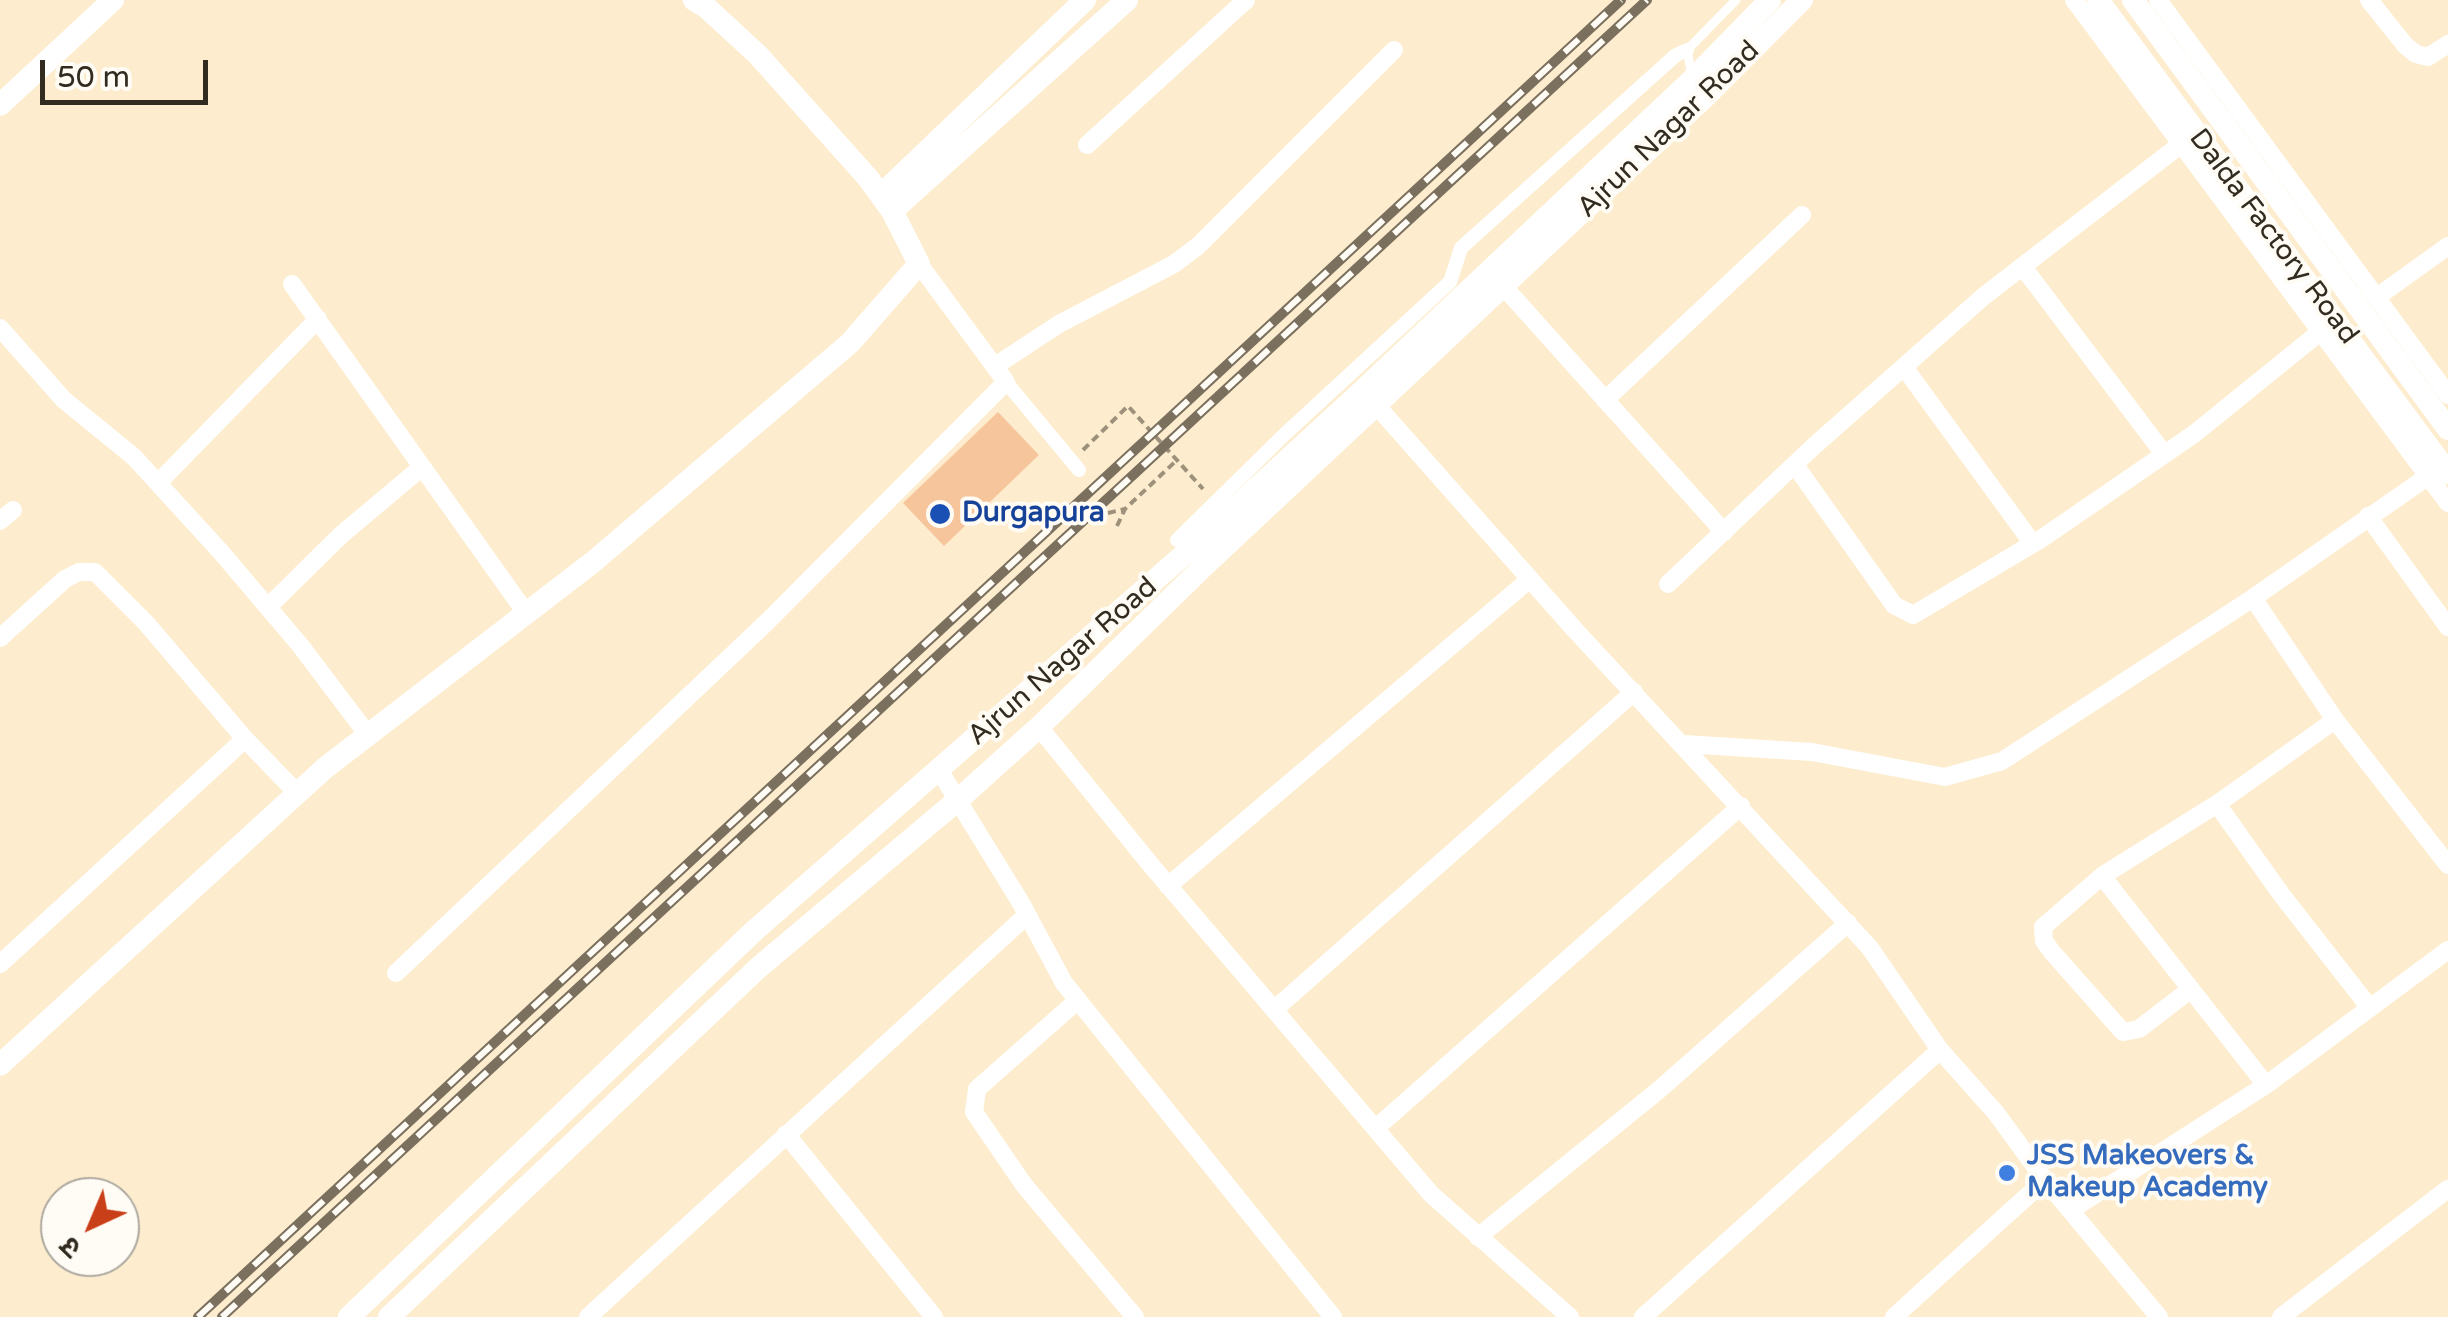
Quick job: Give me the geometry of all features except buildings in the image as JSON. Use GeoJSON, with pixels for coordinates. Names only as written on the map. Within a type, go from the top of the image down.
{"type":"FeatureCollection","features":[{"type":"Feature","properties":{"kind":"street"},"geometry":{"type":"LineString","coordinates":[[0,105],[113,0]]}},
{"type":"Feature","properties":{"kind":"street"},"geometry":{"type":"LineString","coordinates":[[694,0],[758,55],[887,203],[919,264],[1075,466]]}},
{"type":"Feature","properties":{"kind":"street"},"geometry":{"type":"LineString","coordinates":[[887,203],[1085,0]]}},
{"type":"Feature","properties":{"kind":"street"},"geometry":{"type":"LineString","coordinates":[[887,203],[1127,0]]}},
{"type":"Feature","properties":{"kind":"street"},"geometry":{"type":"LineString","coordinates":[[1088,145],[1246,0]]}},
{"type":"Feature","properties":{"kind":"street","name":"Ajrun Nagar Road"},"geometry":{"type":"LineString","coordinates":[[390,1317],[758,968],[1039,727],[1770,0]]}},
{"type":"Feature","properties":{"kind":"street","name":"Ajrun Nagar Road"},"geometry":{"type":"LineString","coordinates":[[362,1313],[754,931],[1188,552],[1504,287],[1802,0]]}},
{"type":"Feature","properties":{"kind":"street"},"geometry":{"type":"LineString","coordinates":[[2074,0],[2320,332],[2438,475],[2448,503]]}},
{"type":"Feature","properties":{"kind":"street","name":"Dalda Factory Road"},"geometry":{"type":"LineString","coordinates":[[2098,0],[2438,475]]}},
{"type":"Feature","properties":{"kind":"street","name":"Dalda Factory Road"},"geometry":{"type":"LineString","coordinates":[[2133,0],[2448,429]]}},
{"type":"Feature","properties":{"kind":"street"},"geometry":{"type":"LineString","coordinates":[[2158,0],[2448,395]]}},
{"type":"Feature","properties":{"kind":"street"},"geometry":{"type":"LineString","coordinates":[[2369,0],[2405,46],[2416,54],[2428,58],[2448,44]]}},
{"type":"Feature","properties":{"kind":"street"},"geometry":{"type":"LineString","coordinates":[[396,973],[768,621],[1001,374],[1058,324],[1174,264],[1198,246],[1394,50]]}},
{"type":"Feature","properties":{"kind":"street"},"geometry":{"type":"LineString","coordinates":[[1202,568],[1174,536],[1450,282],[1462,248],[1676,55],[1687,50]]}},
{"type":"Feature","properties":{"kind":"street"},"geometry":{"type":"LineString","coordinates":[[1668,584],[1984,296],[2180,145]]}},
{"type":"Feature","properties":{"kind":"street"},"geometry":{"type":"LineString","coordinates":[[1605,400],[1802,214]]}},
{"type":"Feature","properties":{"kind":"street"},"geometry":{"type":"LineString","coordinates":[[2376,297],[2448,246]]}},
{"type":"Feature","properties":{"kind":"street"},"geometry":{"type":"LineString","coordinates":[[0,1064],[298,794],[607,550],[850,343],[919,264]]}},
{"type":"Feature","properties":{"kind":"street"},"geometry":{"type":"LineString","coordinates":[[2023,267],[2164,454]]}},
{"type":"Feature","properties":{"kind":"street"},"geometry":{"type":"LineString","coordinates":[[292,284],[526,613]]}},
{"type":"Feature","properties":{"kind":"street"},"geometry":{"type":"LineString","coordinates":[[1504,287],[1724,532]]}},
{"type":"Feature","properties":{"kind":"street"},"geometry":{"type":"LineString","coordinates":[[158,483],[318,319]]}},
{"type":"Feature","properties":{"kind":"street"},"geometry":{"type":"LineString","coordinates":[[0,328],[64,400],[134,457],[158,483],[268,607],[368,735]]}},
{"type":"Feature","properties":{"kind":"street"},"geometry":{"type":"LineString","coordinates":[[1795,465],[1894,605],[1912,614],[2034,544],[2164,454],[2320,332]]}},
{"type":"Feature","properties":{"kind":"street"},"geometry":{"type":"LineString","coordinates":[[1904,367],[2034,544]]}},
{"type":"Feature","properties":{"kind":"street"},"geometry":{"type":"LineString","coordinates":[[1370,399],[1530,579],[1848,922],[1940,1050],[1996,1113],[2148,1313]]}},
{"type":"Feature","properties":{"kind":"street"},"geometry":{"type":"LineString","coordinates":[[268,607],[341,535],[422,467]]}},
{"type":"Feature","properties":{"kind":"street"},"geometry":{"type":"LineString","coordinates":[[1684,744],[1812,752],[1945,777],[2002,762],[2253,598],[2368,516],[2438,475]]}},
{"type":"Feature","properties":{"kind":"street"},"geometry":{"type":"LineString","coordinates":[[2368,516],[2448,627]]}},
{"type":"Feature","properties":{"kind":"street"},"geometry":{"type":"LineString","coordinates":[[0,638],[65,579],[79,572],[95,572],[146,623],[298,794]]}},
{"type":"Feature","properties":{"kind":"street"},"geometry":{"type":"LineString","coordinates":[[1168,886],[1530,579]]}},
{"type":"Feature","properties":{"kind":"street"},"geometry":{"type":"LineString","coordinates":[[2253,598],[2335,720],[2448,865]]}},
{"type":"Feature","properties":{"kind":"street"},"geometry":{"type":"LineString","coordinates":[[1275,1009],[1634,692]]}},
{"type":"Feature","properties":{"kind":"street"},"geometry":{"type":"LineString","coordinates":[[2192,989],[2139,1030],[2128,1034],[2116,1027],[2052,952],[2042,933],[2048,920],[2102,876],[2216,804],[2335,720]]}},
{"type":"Feature","properties":{"kind":"street"},"geometry":{"type":"LineString","coordinates":[[1039,727],[1168,886],[1431,1194],[1570,1317]]}},
{"type":"Feature","properties":{"kind":"street"},"geometry":{"type":"LineString","coordinates":[[0,964],[245,738]]}},
{"type":"Feature","properties":{"kind":"street"},"geometry":{"type":"LineString","coordinates":[[939,770],[1028,914],[1064,983],[1332,1317]]}},
{"type":"Feature","properties":{"kind":"street"},"geometry":{"type":"LineString","coordinates":[[2216,804],[2370,1008]]}},
{"type":"Feature","properties":{"kind":"street"},"geometry":{"type":"LineString","coordinates":[[1376,1128],[1742,806]]}},
{"type":"Feature","properties":{"kind":"street"},"geometry":{"type":"LineString","coordinates":[[2102,876],[2266,1085]]}},
{"type":"Feature","properties":{"kind":"street"},"geometry":{"type":"LineString","coordinates":[[588,1317],[1028,914]]}},
{"type":"Feature","properties":{"kind":"street"},"geometry":{"type":"LineString","coordinates":[[1478,1237],[1660,1089],[1848,922]]}},
{"type":"Feature","properties":{"kind":"street"},"geometry":{"type":"LineString","coordinates":[[2071,1210],[2266,1085],[2448,950]]}},
{"type":"Feature","properties":{"kind":"street"},"geometry":{"type":"LineString","coordinates":[[1078,1000],[978,1089],[974,1112],[1024,1185],[1135,1317]]}},
{"type":"Feature","properties":{"kind":"street"},"geometry":{"type":"LineString","coordinates":[[1643,1317],[1940,1050]]}},
{"type":"Feature","properties":{"kind":"street"},"geometry":{"type":"LineString","coordinates":[[786,1134],[934,1317]]}},
{"type":"Feature","properties":{"kind":"street"},"geometry":{"type":"LineString","coordinates":[[1894,1317],[2044,1180]]}},
{"type":"Feature","properties":{"kind":"street"},"geometry":{"type":"LineString","coordinates":[[2280,1317],[2448,1190]]}},
{"type":"Feature","properties":{"kind":"lane"},"geometry":{"type":"LineString","coordinates":[[1693,78],[1687,50],[1736,0]]}},
{"type":"Feature","properties":{"kind":"path"},"geometry":{"type":"LineString","coordinates":[[1075,466],[1128,406],[1198,482]]}},
{"type":"Feature","properties":{"kind":"path"},"geometry":{"type":"LineString","coordinates":[[1117,526],[1125,508],[1177,460]]}},
{"type":"Feature","properties":{"kind":"path"},"geometry":{"type":"LineString","coordinates":[[1108,513],[1125,508]]}},
{"type":"Feature","properties":{"kind":"railway"},"geometry":{"type":"LineString","coordinates":[[198,1317],[1621,0]]}},
{"type":"Feature","properties":{"kind":"railway"},"geometry":{"type":"LineString","coordinates":[[222,1317],[1647,0]]}},
{"type":"Feature","properties":{"kind":"place","name":"Durgapura"},"geometry":{"type":"Point","coordinates":[940,514]}},
{"type":"Feature","properties":{"kind":"place","name":"JSS Makeovers & Makeup Academy"},"geometry":{"type":"Point","coordinates":[2007,1173]}}]}
